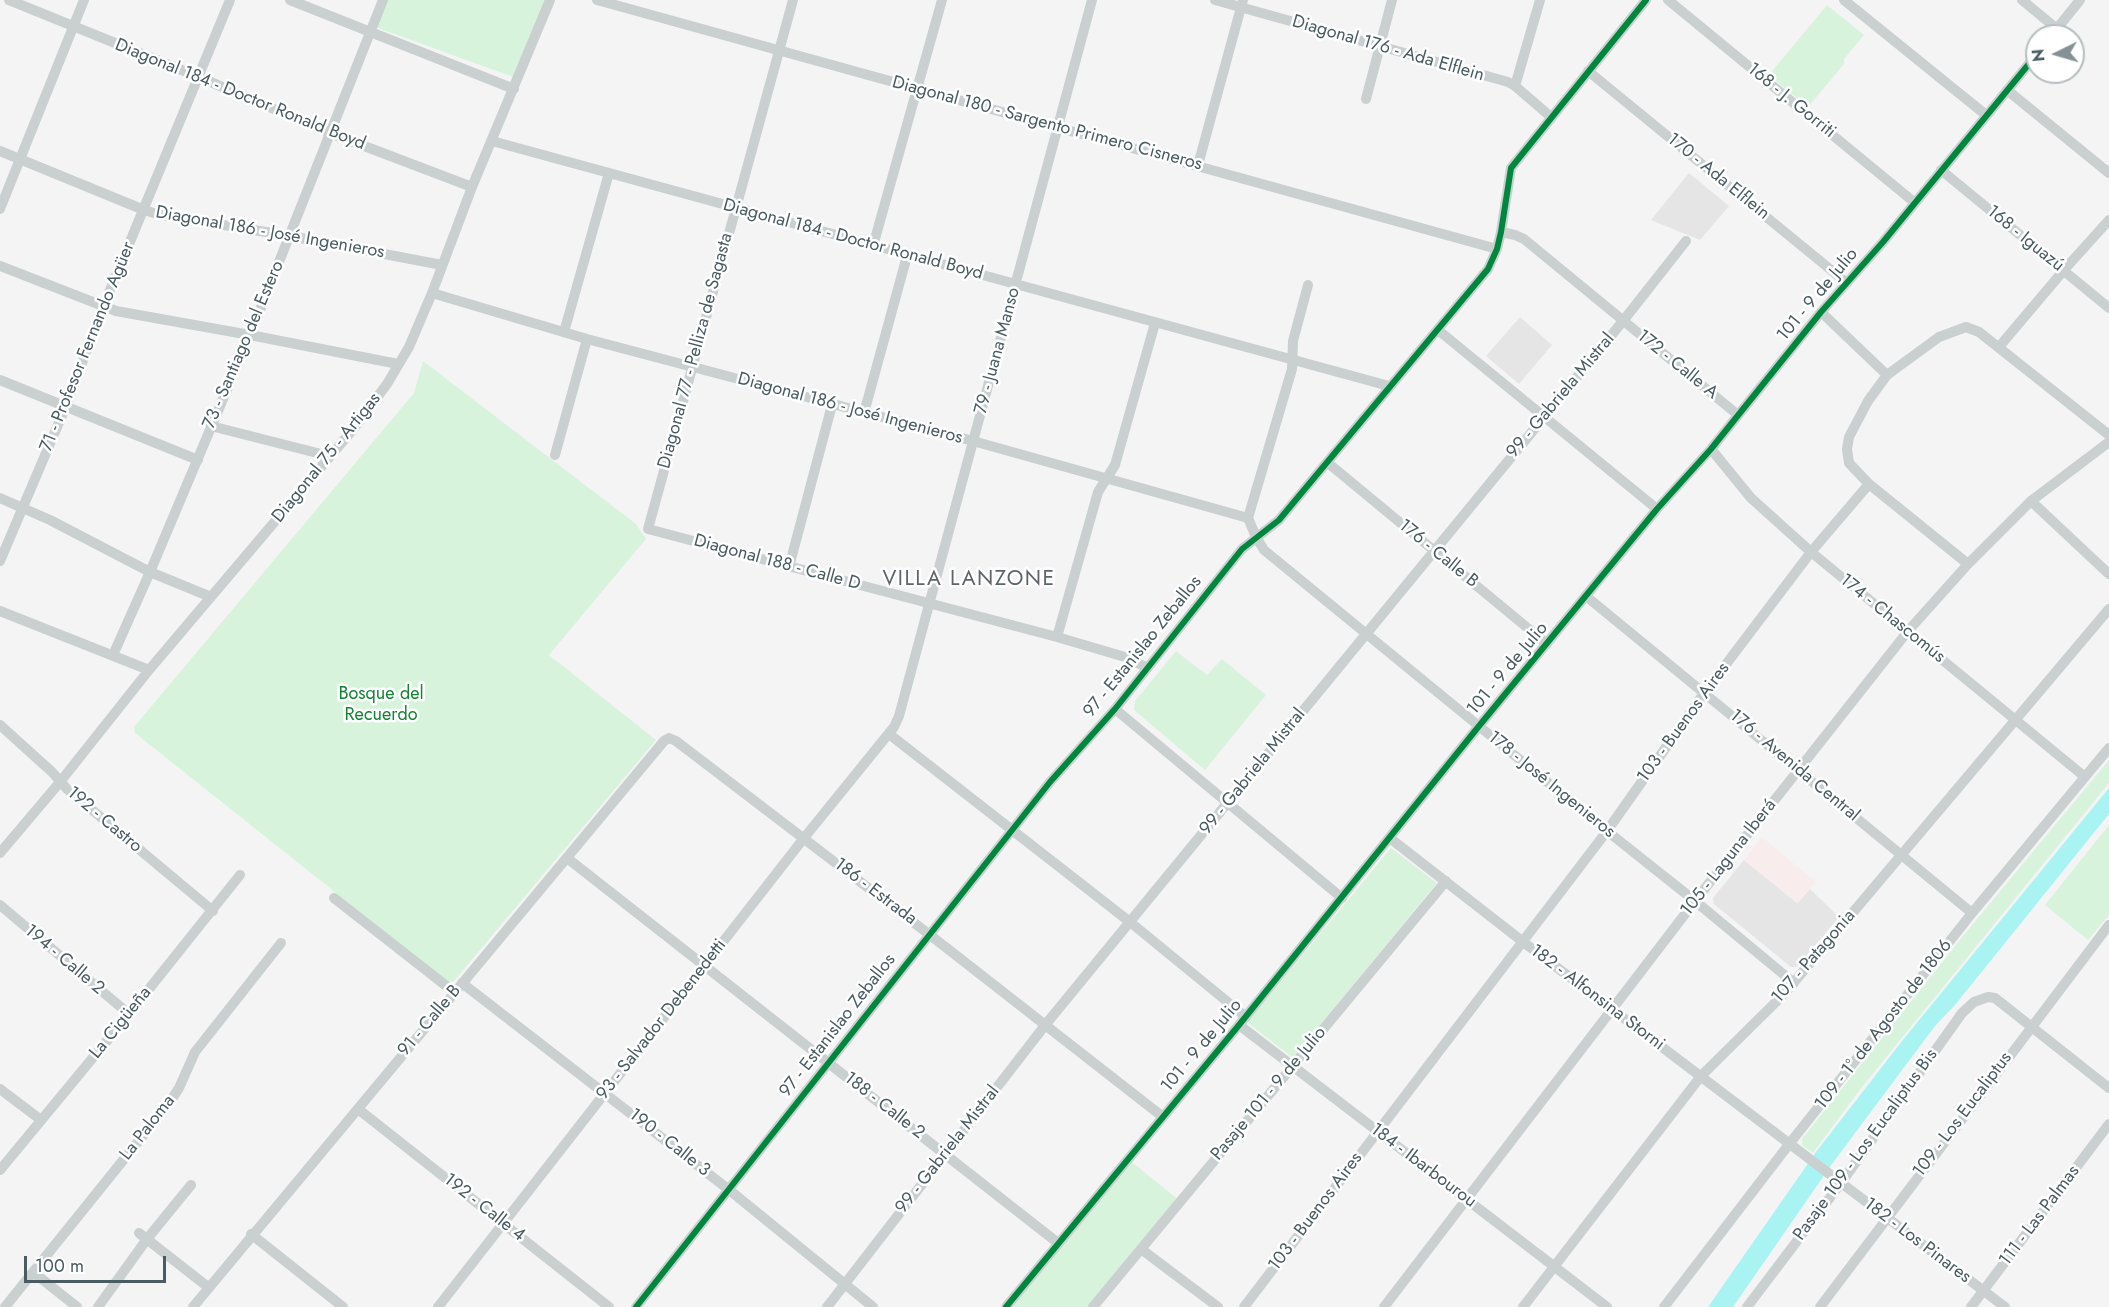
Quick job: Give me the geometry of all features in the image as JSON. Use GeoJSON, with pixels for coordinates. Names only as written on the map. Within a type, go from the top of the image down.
{"type":"FeatureCollection","features":[{"type":"Feature","properties":{"kind":"street","name":"Diagonal 184 - Doctor Ronald Boyd"},"geometry":{"type":"LineString","coordinates":[[9,0],[330,133],[472,187]]}},
{"type":"Feature","properties":{"kind":"street"},"geometry":{"type":"LineString","coordinates":[[0,209],[84,0]]}},
{"type":"Feature","properties":{"kind":"street","name":"71 - Profesor Fernando Agüer"},"geometry":{"type":"LineString","coordinates":[[0,561],[66,405],[103,307],[230,0]]}},
{"type":"Feature","properties":{"kind":"street"},"geometry":{"type":"LineString","coordinates":[[290,0],[514,89]]}},
{"type":"Feature","properties":{"kind":"street","name":"73 - Santiago del Estero"},"geometry":{"type":"LineString","coordinates":[[113,654],[250,335],[383,0]]}},
{"type":"Feature","properties":{"kind":"street","name":"Diagonal 75 - Artigas"},"geometry":{"type":"LineString","coordinates":[[0,853],[149,670],[328,456],[355,427],[387,384],[411,340],[432,293],[472,187],[550,0]]}},
{"type":"Feature","properties":{"kind":"street","name":"Diagonal 180 - Sargento Primero Cisneros"},"geometry":{"type":"LineString","coordinates":[[597,0],[1497,249]]}},
{"type":"Feature","properties":{"kind":"street","name":"Diagonal 77 - Pelliza de Sagasta"},"geometry":{"type":"LineString","coordinates":[[648,529],[793,0]]}},
{"type":"Feature","properties":{"kind":"street"},"geometry":{"type":"LineString","coordinates":[[873,246],[942,0]]}},
{"type":"Feature","properties":{"kind":"street","name":"79 - Juana Manso"},"geometry":{"type":"LineString","coordinates":[[889,734],[899,716],[1092,0]]}},
{"type":"Feature","properties":{"kind":"street","name":"Diagonal 176 - Ada Elflein"},"geometry":{"type":"LineString","coordinates":[[1215,0],[1242,4],[1515,86],[1551,117]]}},
{"type":"Feature","properties":{"kind":"street"},"geometry":{"type":"LineString","coordinates":[[1366,99],[1392,0]]}},
{"type":"Feature","properties":{"kind":"street"},"geometry":{"type":"LineString","coordinates":[[1515,86],[1540,0]]}},
{"type":"Feature","properties":{"kind":"street","name":"97 - Estanislao Zeballos"},"geometry":{"type":"LineString","coordinates":[[636,1307],[1012,829],[1078,749],[1115,709],[1146,667],[1242,549],[1279,520],[1328,464],[1389,386],[1488,269],[1497,249],[1501,232],[1511,168],[1646,0]]}},
{"type":"Feature","properties":{"kind":"street","name":"168 - J. Gorriti"},"geometry":{"type":"LineString","coordinates":[[1668,0],[1914,202]]}},
{"type":"Feature","properties":{"kind":"street"},"geometry":{"type":"LineString","coordinates":[[1844,0],[1986,115]]}},
{"type":"Feature","properties":{"kind":"street"},"geometry":{"type":"LineString","coordinates":[[2022,0],[2046,24]]}},
{"type":"Feature","properties":{"kind":"street"},"geometry":{"type":"LineString","coordinates":[[2060,24],[2080,0]]}},
{"type":"Feature","properties":{"kind":"street"},"geometry":{"type":"LineString","coordinates":[[1198,165],[1242,4]]}},
{"type":"Feature","properties":{"kind":"street","name":"101 - 9 de Julio"},"geometry":{"type":"LineString","coordinates":[[1006,1307],[1242,1021],[1657,509],[1711,448],[1821,312],[2025,68]]}},
{"type":"Feature","properties":{"kind":"street","name":"170 - Ada Elflein"},"geometry":{"type":"LineString","coordinates":[[1588,71],[1847,283]]}},
{"type":"Feature","properties":{"kind":"street"},"geometry":{"type":"LineString","coordinates":[[2007,90],[2109,173]]}},
{"type":"Feature","properties":{"kind":"street","name":"Diagonal 184 - Doctor Ronald Boyd"},"geometry":{"type":"LineString","coordinates":[[492,141],[1389,386]]}},
{"type":"Feature","properties":{"kind":"street","name":"Diagonal 186 - José Ingenieros"},"geometry":{"type":"LineString","coordinates":[[0,151],[144,210],[442,265]]}},
{"type":"Feature","properties":{"kind":"street","name":"168 - Iguazú"},"geometry":{"type":"LineString","coordinates":[[1941,170],[2109,308]]}},
{"type":"Feature","properties":{"kind":"street"},"geometry":{"type":"LineString","coordinates":[[564,332],[609,173]]}},
{"type":"Feature","properties":{"kind":"street"},"geometry":{"type":"LineString","coordinates":[[1999,347],[2109,220]]}},
{"type":"Feature","properties":{"kind":"street","name":"172 - Calle A"},"geometry":{"type":"LineString","coordinates":[[1501,232],[1524,239],[1738,415]]}},
{"type":"Feature","properties":{"kind":"street","name":"99 - Gabriela Mistral"},"geometry":{"type":"LineString","coordinates":[[827,1307],[1046,1024],[1623,321],[1686,241]]}},
{"type":"Feature","properties":{"kind":"street"},"geometry":{"type":"LineString","coordinates":[[864,413],[907,256]]}},
{"type":"Feature","properties":{"kind":"street"},"geometry":{"type":"LineString","coordinates":[[0,266],[103,307],[398,364]]}},
{"type":"Feature","properties":{"kind":"street"},"geometry":{"type":"LineString","coordinates":[[1256,537],[1248,518],[1290,375],[1293,341],[1308,285]]}},
{"type":"Feature","properties":{"kind":"street","name":"Diagonal 186 - José Ingenieros"},"geometry":{"type":"LineString","coordinates":[[432,293],[587,339],[973,441],[1248,518]]}},
{"type":"Feature","properties":{"kind":"street"},"geometry":{"type":"LineString","coordinates":[[1821,312],[1887,375]]}},
{"type":"Feature","properties":{"kind":"street"},"geometry":{"type":"LineString","coordinates":[[1057,637],[1098,492],[1115,465],[1155,323]]}},
{"type":"Feature","properties":{"kind":"street"},"geometry":{"type":"LineString","coordinates":[[1968,564],[1869,484],[1849,463],[1847,449],[1849,437],[1873,393],[1887,375],[1939,337],[1966,327],[1978,332],[1999,347],[2109,435]]}},
{"type":"Feature","properties":{"kind":"street"},"geometry":{"type":"LineString","coordinates":[[1438,330],[1657,509]]}},
{"type":"Feature","properties":{"kind":"street"},"geometry":{"type":"LineString","coordinates":[[555,455],[587,339]]}},
{"type":"Feature","properties":{"kind":"street"},"geometry":{"type":"LineString","coordinates":[[0,380],[198,460]]}},
{"type":"Feature","properties":{"kind":"street"},"geometry":{"type":"LineString","coordinates":[[789,567],[832,405]]}},
{"type":"Feature","properties":{"kind":"street"},"geometry":{"type":"LineString","coordinates":[[211,426],[328,456]]}},
{"type":"Feature","properties":{"kind":"street","name":"105 - Laguna Iberá"},"geometry":{"type":"LineString","coordinates":[[1384,1307],[1611,1009],[1908,631],[1968,564],[2031,501],[2109,442]]}},
{"type":"Feature","properties":{"kind":"street","name":"174 - Chascomús"},"geometry":{"type":"LineString","coordinates":[[1711,448],[1751,498],[1811,552],[2085,777]]}},
{"type":"Feature","properties":{"kind":"street","name":"176 - Calle B"},"geometry":{"type":"LineString","coordinates":[[1328,464],[1547,644]]}},
{"type":"Feature","properties":{"kind":"street","name":"103 - Buenos Aires"},"geometry":{"type":"LineString","coordinates":[[1244,1307],[1607,831],[1705,692],[1811,552],[1869,484]]}},
{"type":"Feature","properties":{"kind":"street"},"geometry":{"type":"LineString","coordinates":[[0,498],[23,507],[150,572],[211,597]]}},
{"type":"Feature","properties":{"kind":"street"},"geometry":{"type":"LineString","coordinates":[[2031,501],[2109,574]]}},
{"type":"Feature","properties":{"kind":"street","name":"Diagonal 188 - Calle D"},"geometry":{"type":"LineString","coordinates":[[648,529],[1057,637],[1125,657],[1146,667]]}},
{"type":"Feature","properties":{"kind":"street","name":"178 - José Ingenieros"},"geometry":{"type":"LineString","coordinates":[[1256,537],[1264,550],[1794,983]]}},
{"type":"Feature","properties":{"kind":"street","name":"176 - Avenida Central"},"geometry":{"type":"LineString","coordinates":[[1587,597],[1972,913]]}},
{"type":"Feature","properties":{"kind":"street","name":"107 - Patagonia"},"geometry":{"type":"LineString","coordinates":[[1523,1307],[1701,1076],[1794,983],[2109,609]]}},
{"type":"Feature","properties":{"kind":"street"},"geometry":{"type":"LineString","coordinates":[[0,611],[149,670]]}},
{"type":"Feature","properties":{"kind":"street"},"geometry":{"type":"LineString","coordinates":[[1115,709],[1342,898]]}},
{"type":"Feature","properties":{"kind":"street","name":"192 - Castro"},"geometry":{"type":"LineString","coordinates":[[0,725],[60,782],[213,911]]}},
{"type":"Feature","properties":{"kind":"street","name":"184 - Ibarbourou"},"geometry":{"type":"LineString","coordinates":[[889,734],[1130,922],[1292,1065],[1554,1266],[1595,1303],[1607,1307]]}},
{"type":"Feature","properties":{"kind":"street","name":"93 - Salvador Debenedetti"},"geometry":{"type":"LineString","coordinates":[[438,1307],[804,838],[889,734]]}},
{"type":"Feature","properties":{"kind":"street","name":"186 - Estrada"},"geometry":{"type":"LineString","coordinates":[[669,738],[676,741],[930,934],[1163,1117]]}},
{"type":"Feature","properties":{"kind":"street","name":"91 - Calle B"},"geometry":{"type":"LineString","coordinates":[[193,1307],[251,1234],[664,741],[669,738]]}},
{"type":"Feature","properties":{"kind":"street","name":"109 - 1° de Agosto de 1806"},"geometry":{"type":"LineString","coordinates":[[1664,1307],[1972,913],[2109,748]]}},
{"type":"Feature","properties":{"kind":"street","name":"182 - Alfonsina Storni"},"geometry":{"type":"LineString","coordinates":[[1390,838],[1830,1175]]}},
{"type":"Feature","properties":{"kind":"street","name":"188 - Calle 2"},"geometry":{"type":"LineString","coordinates":[[567,858],[1058,1244]]}},
{"type":"Feature","properties":{"kind":"street","name":"La Cigüeña"},"geometry":{"type":"LineString","coordinates":[[0,1170],[240,875]]}},
{"type":"Feature","properties":{"kind":"street","name":"Pasaje 101 - 9 de Julio"},"geometry":{"type":"LineString","coordinates":[[1093,1307],[1446,881]]}},
{"type":"Feature","properties":{"kind":"street"},"geometry":{"type":"LineString","coordinates":[[334,898],[454,992]]}},
{"type":"Feature","properties":{"kind":"street","name":"194 - Calle 2"},"geometry":{"type":"LineString","coordinates":[[0,905],[129,1014]]}},
{"type":"Feature","properties":{"kind":"street","name":"109 - Los Eucaliptus"},"geometry":{"type":"LineString","coordinates":[[1820,1307],[2030,1026],[2109,925]]}},
{"type":"Feature","properties":{"kind":"street","name":"La Paloma"},"geometry":{"type":"LineString","coordinates":[[5,1307],[170,1102],[195,1052],[281,943]]}},
{"type":"Feature","properties":{"kind":"street","name":"190 - Calle 3"},"geometry":{"type":"LineString","coordinates":[[462,983],[728,1189],[873,1307]]}},
{"type":"Feature","properties":{"kind":"street","name":"Pasaje 109 - Los Eucaliptus Bis"},"geometry":{"type":"LineString","coordinates":[[1747,1307],[1841,1183],[1962,1013],[1980,999],[1995,998],[2030,1026]]}},
{"type":"Feature","properties":{"kind":"street"},"geometry":{"type":"LineString","coordinates":[[2030,1026],[2109,1088]]}},
{"type":"Feature","properties":{"kind":"street"},"geometry":{"type":"LineString","coordinates":[[0,1089],[41,1120]]}},
{"type":"Feature","properties":{"kind":"street","name":"192 - Calle 4"},"geometry":{"type":"LineString","coordinates":[[358,1109],[609,1307]]}},
{"type":"Feature","properties":{"kind":"street","name":"111 - Las Palmas"},"geometry":{"type":"LineString","coordinates":[[1971,1307],[2109,1124]]}},
{"type":"Feature","properties":{"kind":"street","name":"182 - Los Pinares"},"geometry":{"type":"LineString","coordinates":[[1830,1175],[2005,1307]]}},
{"type":"Feature","properties":{"kind":"street"},"geometry":{"type":"LineString","coordinates":[[98,1307],[143,1236],[190,1185]]}},
{"type":"Feature","properties":{"kind":"street"},"geometry":{"type":"LineString","coordinates":[[251,1234],[343,1307]]}},
{"type":"Feature","properties":{"kind":"street"},"geometry":{"type":"LineString","coordinates":[[143,1236],[208,1287]]}},
{"type":"Feature","properties":{"kind":"street"},"geometry":{"type":"LineString","coordinates":[[1141,1249],[1218,1307]]}},
{"type":"Feature","properties":{"kind":"street"},"geometry":{"type":"LineString","coordinates":[[33,1272],[77,1307]]}},
{"type":"Feature","properties":{"kind":"shaded area"},"geometry":{"type":"Polygon","coordinates":[[[1689,173],[1729,206],[1700,240],[1651,220],[1689,173]]]}},
{"type":"Feature","properties":{"kind":"shaded area"},"geometry":{"type":"Polygon","coordinates":[[[1520,317],[1552,345],[1519,384],[1486,356],[1520,317]]]}},
{"type":"Feature","properties":{"kind":"shaded area"},"geometry":{"type":"Polygon","coordinates":[[[1762,837],[1816,882],[1798,903],[1744,860],[1762,837]]]}},
{"type":"Feature","properties":{"kind":"shaded area"},"geometry":{"type":"Polygon","coordinates":[[[1744,860],[1797,903],[1810,889],[1839,917],[1797,967],[1791,967],[1714,904],[1713,898],[1744,860]]]}},
{"type":"Feature","properties":{"kind":"green space"},"geometry":{"type":"Polygon","coordinates":[[[386,0],[547,0],[516,78],[375,27],[386,0]]]}},
{"type":"Feature","properties":{"kind":"green space"},"geometry":{"type":"Polygon","coordinates":[[[1827,5],[1864,35],[1844,59],[1844,64],[1808,107],[1769,75],[1827,5]]]}},
{"type":"Feature","properties":{"kind":"green space","name":"Bosque del Recuerdo"},"geometry":{"type":"Polygon","coordinates":[[[423,361],[636,524],[646,539],[549,655],[656,740],[454,981],[448,982],[135,733],[134,727],[414,393],[423,361]]]}},
{"type":"Feature","properties":{"kind":"green space"},"geometry":{"type":"Polygon","coordinates":[[[1176,651],[1207,675],[1222,659],[1266,695],[1205,770],[1134,710],[1135,701],[1176,651]]]}},
{"type":"Feature","properties":{"kind":"green space"},"geometry":{"type":"Polygon","coordinates":[[[2109,760],[2109,783],[1862,1087],[1813,1153],[1802,1145],[1802,1139],[1963,936],[2109,760]]]}},
{"type":"Feature","properties":{"kind":"green space"},"geometry":{"type":"Polygon","coordinates":[[[2109,825],[2109,915],[2088,940],[2045,905],[2109,825]]]}},
{"type":"Feature","properties":{"kind":"green space"},"geometry":{"type":"Polygon","coordinates":[[[1391,848],[1437,883],[1293,1058],[1247,1022],[1391,848]]]}},
{"type":"Feature","properties":{"kind":"green space"},"geometry":{"type":"Polygon","coordinates":[[[1128,1159],[1180,1201],[1094,1307],[1006,1307],[1128,1159]]]}},
{"type":"Feature","properties":{"kind":"water"},"geometry":{"type":"Polygon","coordinates":[[[2109,788],[2109,814],[1955,1005],[1935,1026],[1832,1164],[1733,1307],[1708,1307],[1816,1152],[1902,1041],[2109,788]]]}},
{"type":"Feature","properties":{"kind":"cycle path"},"geometry":{"type":"LineString","coordinates":[[636,1307],[1050,782],[1115,709],[1242,549],[1279,520],[1488,269],[1497,249],[1501,232],[1511,168],[1646,0]]}},
{"type":"Feature","properties":{"kind":"cycle path"},"geometry":{"type":"LineString","coordinates":[[1006,1307],[1239,1025],[1657,509],[1711,449],[1821,312],[1883,242],[2025,69]]}},
{"type":"Feature","properties":{"kind":"district","name":"VILLA LANZONE"},"geometry":{"type":"Point","coordinates":[969,580]}}]}
